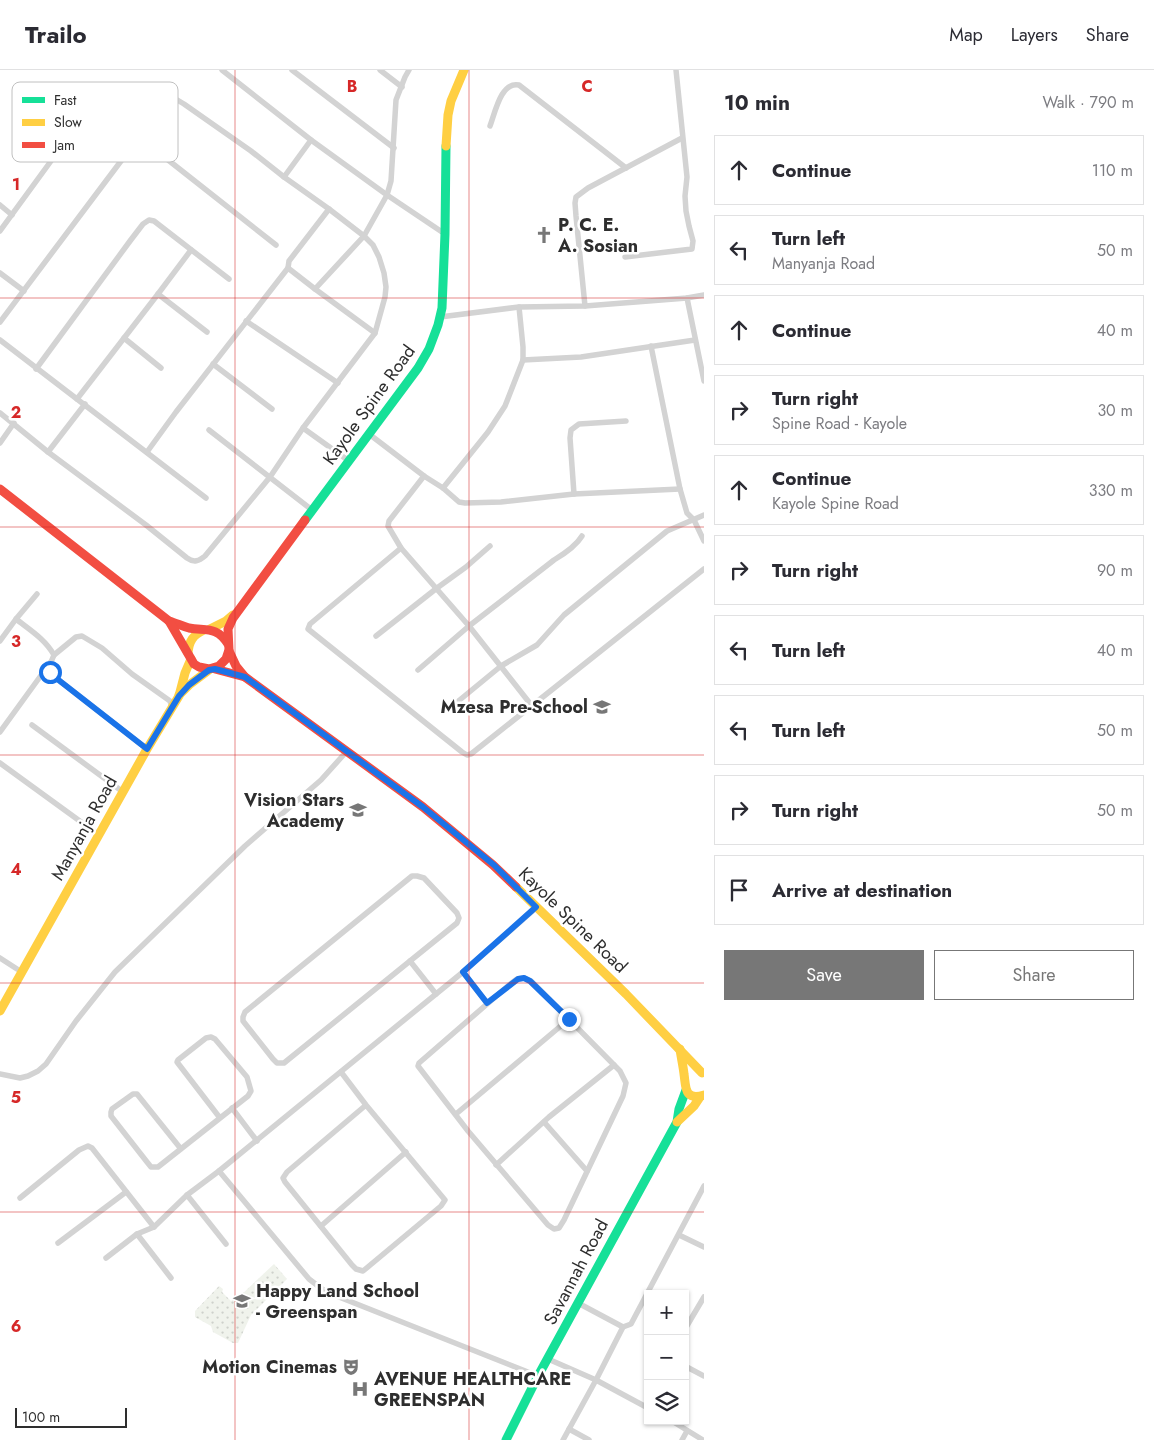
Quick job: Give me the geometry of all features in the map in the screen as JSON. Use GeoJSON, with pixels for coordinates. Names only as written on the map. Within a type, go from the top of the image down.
{"type":"FeatureCollection","features":[{"type":"Feature","properties":{"kind":"main road","name":"Kayole Spine Road"},"geometry":{"type":"LineString","coordinates":[[237,612],[418,368],[429,349],[440,317],[443,296],[448,115],[451,101],[464,70]]}},
{"type":"Feature","properties":{"kind":"main road"},"geometry":{"type":"LineString","coordinates":[[0,488],[169,620],[184,626],[216,630],[221,634],[236,666],[245,677]]}},
{"type":"Feature","properties":{"kind":"main road"},"geometry":{"type":"LineString","coordinates":[[190,656],[189,643],[191,638],[199,632],[226,621],[237,612]]}},
{"type":"Feature","properties":{"kind":"main road"},"geometry":{"type":"LineString","coordinates":[[179,696],[189,685],[225,662],[229,626],[237,612]]}},
{"type":"Feature","properties":{"kind":"main road"},"geometry":{"type":"LineString","coordinates":[[169,620],[190,656],[199,667],[245,677]]}},
{"type":"Feature","properties":{"kind":"main road","name":"Manyanja Road"},"geometry":{"type":"LineString","coordinates":[[0,1011],[147,749],[179,696],[190,656]]}},
{"type":"Feature","properties":{"kind":"main road","name":"Kayole Spine Road"},"geometry":{"type":"LineString","coordinates":[[245,677],[423,807],[494,865],[703,1072]]}},
{"type":"Feature","properties":{"kind":"main road"},"geometry":{"type":"LineString","coordinates":[[680,1049],[686,1090],[693,1097],[702,1096]]}},
{"type":"Feature","properties":{"kind":"main road"},"geometry":{"type":"LineString","coordinates":[[685,1080],[690,1074],[703,1072]]}},
{"type":"Feature","properties":{"kind":"main road","name":"Savannah Road"},"geometry":{"type":"LineString","coordinates":[[506,1440],[538,1376],[677,1122],[686,1090]]}},
{"type":"Feature","properties":{"kind":"main road","name":"Savannah Road"},"geometry":{"type":"LineString","coordinates":[[677,1122],[702,1096]]}},
{"type":"Feature","properties":{"kind":"street"},"geometry":{"type":"LineString","coordinates":[[222,70],[311,140],[387,196],[445,234]]}},
{"type":"Feature","properties":{"kind":"street"},"geometry":{"type":"LineString","coordinates":[[292,70],[394,148]]}},
{"type":"Feature","properties":{"kind":"street"},"geometry":{"type":"LineString","coordinates":[[380,70],[402,87]]}},
{"type":"Feature","properties":{"kind":"street"},"geometry":{"type":"LineString","coordinates":[[315,289],[364,236],[387,196],[391,181],[396,100],[409,70]]}},
{"type":"Feature","properties":{"kind":"street"},"geometry":{"type":"LineString","coordinates":[[625,257],[692,248],[693,241],[686,211],[687,177],[676,70]]}},
{"type":"Feature","properties":{"kind":"street"},"geometry":{"type":"LineString","coordinates":[[490,126],[504,91],[515,84],[519,85],[626,168]]}},
{"type":"Feature","properties":{"kind":"street"},"geometry":{"type":"LineString","coordinates":[[0,413],[191,562],[196,561],[205,556],[270,477],[303,428],[375,334],[386,287],[384,273],[373,245],[329,209],[178,100]]}},
{"type":"Feature","properties":{"kind":"street"},"geometry":{"type":"LineString","coordinates":[[585,306],[576,216],[576,197],[581,192],[682,138]]}},
{"type":"Feature","properties":{"kind":"street"},"geometry":{"type":"LineString","coordinates":[[284,177],[311,140]]}},
{"type":"Feature","properties":{"kind":"street"},"geometry":{"type":"LineString","coordinates":[[0,230],[50,162]]}},
{"type":"Feature","properties":{"kind":"street"},"geometry":{"type":"LineString","coordinates":[[0,322],[120,162]]}},
{"type":"Feature","properties":{"kind":"street"},"geometry":{"type":"LineString","coordinates":[[170,162],[276,245]]}},
{"type":"Feature","properties":{"kind":"street"},"geometry":{"type":"LineString","coordinates":[[0,205],[12,215]]}},
{"type":"Feature","properties":{"kind":"street"},"geometry":{"type":"LineString","coordinates":[[147,452],[288,268],[288,261],[329,209]]}},
{"type":"Feature","properties":{"kind":"street"},"geometry":{"type":"LineString","coordinates":[[36,369],[146,221],[154,221],[230,279]]}},
{"type":"Feature","properties":{"kind":"street"},"geometry":{"type":"LineString","coordinates":[[77,399],[192,250]]}},
{"type":"Feature","properties":{"kind":"street"},"geometry":{"type":"LineString","coordinates":[[288,268],[375,334]]}},
{"type":"Feature","properties":{"kind":"street"},"geometry":{"type":"LineString","coordinates":[[0,273],[24,291]]}},
{"type":"Feature","properties":{"kind":"street"},"geometry":{"type":"LineString","coordinates":[[158,294],[207,332]]}},
{"type":"Feature","properties":{"kind":"street"},"geometry":{"type":"LineString","coordinates":[[440,317],[519,307],[585,306],[704,295]]}},
{"type":"Feature","properties":{"kind":"street"},"geometry":{"type":"LineString","coordinates":[[687,298],[704,381]]}},
{"type":"Feature","properties":{"kind":"street"},"geometry":{"type":"LineString","coordinates":[[443,488],[488,432],[505,406],[523,360],[519,307]]}},
{"type":"Feature","properties":{"kind":"street"},"geometry":{"type":"LineString","coordinates":[[246,321],[338,383]]}},
{"type":"Feature","properties":{"kind":"street"},"geometry":{"type":"LineString","coordinates":[[124,338],[161,368]]}},
{"type":"Feature","properties":{"kind":"street"},"geometry":{"type":"LineString","coordinates":[[0,340],[206,498]]}},
{"type":"Feature","properties":{"kind":"street"},"geometry":{"type":"LineString","coordinates":[[523,360],[581,357],[695,340]]}},
{"type":"Feature","properties":{"kind":"street"},"geometry":{"type":"LineString","coordinates":[[652,346],[680,489],[687,513],[694,520],[704,541]]}},
{"type":"Feature","properties":{"kind":"street"},"geometry":{"type":"LineString","coordinates":[[213,364],[272,409]]}},
{"type":"Feature","properties":{"kind":"street"},"geometry":{"type":"LineString","coordinates":[[48,452],[84,404]]}},
{"type":"Feature","properties":{"kind":"street"},"geometry":{"type":"LineString","coordinates":[[574,494],[571,430],[579,424],[626,421]]}},
{"type":"Feature","properties":{"kind":"street"},"geometry":{"type":"LineString","coordinates":[[0,443],[14,423]]}},
{"type":"Feature","properties":{"kind":"street"},"geometry":{"type":"LineString","coordinates":[[303,428],[349,461]]}},
{"type":"Feature","properties":{"kind":"street"},"geometry":{"type":"LineString","coordinates":[[209,430],[312,510]]}},
{"type":"Feature","properties":{"kind":"street"},"geometry":{"type":"LineString","coordinates":[[369,434],[424,476],[443,488],[459,502],[501,502],[574,494],[680,489]]}},
{"type":"Feature","properties":{"kind":"street"},"geometry":{"type":"LineString","coordinates":[[424,476],[389,521],[388,526],[401,548],[469,626],[532,706]]}},
{"type":"Feature","properties":{"kind":"street"},"geometry":{"type":"LineString","coordinates":[[456,703],[501,666],[536,645],[564,615],[667,531],[704,515]]}},
{"type":"Feature","properties":{"kind":"street"},"geometry":{"type":"LineString","coordinates":[[418,670],[469,626],[566,552],[582,536]]}},
{"type":"Feature","properties":{"kind":"street"},"geometry":{"type":"LineString","coordinates":[[376,636],[466,567],[490,546]]}},
{"type":"Feature","properties":{"kind":"street"},"geometry":{"type":"LineString","coordinates":[[401,548],[310,624],[308,629],[467,755],[471,754],[704,569]]}},
{"type":"Feature","properties":{"kind":"street"},"geometry":{"type":"LineString","coordinates":[[0,641],[16,618],[37,594]]}},
{"type":"Feature","properties":{"kind":"street"},"geometry":{"type":"LineString","coordinates":[[16,618],[47,644],[54,655]]}},
{"type":"Feature","properties":{"kind":"street"},"geometry":{"type":"LineString","coordinates":[[147,749],[50,672],[54,655],[76,637],[82,636],[102,648],[132,674],[170,701],[172,708]]}},
{"type":"Feature","properties":{"kind":"street"},"geometry":{"type":"LineString","coordinates":[[0,732],[52,662]]}},
{"type":"Feature","properties":{"kind":"street"},"geometry":{"type":"LineString","coordinates":[[32,725],[123,792]]}},
{"type":"Feature","properties":{"kind":"street"},"geometry":{"type":"LineString","coordinates":[[0,1074],[20,1078],[30,1076],[46,1064],[76,1021],[115,972],[245,846],[321,780],[347,752]]}},
{"type":"Feature","properties":{"kind":"street"},"geometry":{"type":"LineString","coordinates":[[0,763],[99,835]]}},
{"type":"Feature","properties":{"kind":"street"},"geometry":{"type":"LineString","coordinates":[[412,876],[417,876],[424,878],[457,913],[459,918],[457,923],[410,961],[284,1063],[277,1063],[273,1059],[243,1021],[245,1012],[412,876]]}},
{"type":"Feature","properties":{"kind":"street"},"geometry":{"type":"LineString","coordinates":[[106,1258],[137,1234],[154,1227],[187,1195],[257,1141],[463,972],[536,907]]}},
{"type":"Feature","properties":{"kind":"street"},"geometry":{"type":"LineString","coordinates":[[0,958],[17,969]]}},
{"type":"Feature","properties":{"kind":"street"},"geometry":{"type":"LineString","coordinates":[[410,961],[436,994]]}},
{"type":"Feature","properties":{"kind":"street"},"geometry":{"type":"LineString","coordinates":[[463,972],[487,1003]]}},
{"type":"Feature","properties":{"kind":"street"},"geometry":{"type":"LineString","coordinates":[[524,978],[530,981],[569,1019],[620,1071],[626,1083],[623,1096],[564,1220],[559,1228],[554,1229],[548,1225],[496,1164],[418,1066],[419,1062],[487,1003],[518,979],[524,978]]}},
{"type":"Feature","properties":{"kind":"street"},"geometry":{"type":"LineString","coordinates":[[456,1114],[569,1019]]}},
{"type":"Feature","properties":{"kind":"street"},"geometry":{"type":"LineString","coordinates":[[181,1149],[137,1094],[133,1094],[112,1109],[111,1112],[111,1116],[151,1167],[158,1167],[181,1149],[220,1118],[232,1108],[248,1096],[251,1091],[247,1077],[215,1039],[211,1037],[206,1038],[177,1062],[220,1118]]}},
{"type":"Feature","properties":{"kind":"street"},"geometry":{"type":"LineString","coordinates":[[496,1164],[614,1065]]}},
{"type":"Feature","properties":{"kind":"street"},"geometry":{"type":"LineString","coordinates":[[341,1072],[445,1200],[442,1206],[363,1271],[356,1269],[283,1178],[287,1172],[366,1105]]}},
{"type":"Feature","properties":{"kind":"street"},"geometry":{"type":"LineString","coordinates":[[232,1108],[257,1141]]}},
{"type":"Feature","properties":{"kind":"street"},"geometry":{"type":"LineString","coordinates":[[544,1122],[587,1171]]}},
{"type":"Feature","properties":{"kind":"street"},"geometry":{"type":"LineString","coordinates":[[20,1198],[79,1150],[88,1146],[92,1148],[154,1227]]}},
{"type":"Feature","properties":{"kind":"street"},"geometry":{"type":"LineString","coordinates":[[320,1226],[406,1152]]}},
{"type":"Feature","properties":{"kind":"street"},"geometry":{"type":"LineString","coordinates":[[219,1171],[309,1279],[318,1287],[538,1376]]}},
{"type":"Feature","properties":{"kind":"street"},"geometry":{"type":"LineString","coordinates":[[564,1440],[623,1327],[630,1324],[704,1186]]}},
{"type":"Feature","properties":{"kind":"street"},"geometry":{"type":"LineString","coordinates":[[58,1243],[126,1192]]}},
{"type":"Feature","properties":{"kind":"street"},"geometry":{"type":"LineString","coordinates":[[187,1195],[226,1244]]}},
{"type":"Feature","properties":{"kind":"street"},"geometry":{"type":"LineString","coordinates":[[137,1234],[171,1278]]}},
{"type":"Feature","properties":{"kind":"street"},"geometry":{"type":"LineString","coordinates":[[678,1235],[704,1247]]}},
{"type":"Feature","properties":{"kind":"street"},"geometry":{"type":"LineString","coordinates":[[689,1324],[701,1308],[704,1297]]}},
{"type":"Feature","properties":{"kind":"street"},"geometry":{"type":"LineString","coordinates":[[578,1303],[623,1327]]}},
{"type":"Feature","properties":{"kind":"street"},"geometry":{"type":"LineString","coordinates":[[548,1359],[596,1380],[644,1406]]}},
{"type":"Feature","properties":{"kind":"street"},"geometry":{"type":"LineString","coordinates":[[689,1368],[704,1376]]}},
{"type":"Feature","properties":{"kind":"street"},"geometry":{"type":"LineString","coordinates":[[678,1425],[703,1440]]}},
{"type":"Feature","properties":{"kind":"street"},"geometry":{"type":"LineString","coordinates":[[569,1429],[589,1440]]}},
{"type":"Feature","properties":{"kind":"street"},"geometry":{"type":"LineString","coordinates":[[682,1440],[687,1431]]}},
{"type":"Feature","properties":{"kind":"shaded area"},"geometry":{"type":"Polygon","coordinates":[[[274,1264],[287,1279],[251,1315],[238,1343],[233,1343],[213,1332],[211,1326],[195,1317],[195,1311],[219,1286],[231,1301],[241,1295],[274,1264]]]}},
{"type":"Feature","properties":{"kind":"traffic: fast"},"geometry":{"type":"LineString","coordinates":[[305,520],[418,368],[429,349],[442,308],[446,146]]}},
{"type":"Feature","properties":{"kind":"traffic: fast"},"geometry":{"type":"LineString","coordinates":[[506,1440],[538,1376],[677,1122],[679,1109],[686,1090]]}},
{"type":"Feature","properties":{"kind":"traffic: slow"},"geometry":{"type":"LineString","coordinates":[[446,146],[451,101],[464,70]]}},
{"type":"Feature","properties":{"kind":"traffic: slow"},"geometry":{"type":"LineString","coordinates":[[210,629],[233,615]]}},
{"type":"Feature","properties":{"kind":"traffic: slow"},"geometry":{"type":"LineString","coordinates":[[188,653],[192,639],[204,630]]}},
{"type":"Feature","properties":{"kind":"traffic: slow"},"geometry":{"type":"LineString","coordinates":[[0,1011],[147,749],[179,696],[191,659]]}},
{"type":"Feature","properties":{"kind":"traffic: slow"},"geometry":{"type":"LineString","coordinates":[[179,695],[209,670]]}},
{"type":"Feature","properties":{"kind":"traffic: slow"},"geometry":{"type":"LineString","coordinates":[[516,887],[626,994],[702,1073]]}},
{"type":"Feature","properties":{"kind":"traffic: slow"},"geometry":{"type":"LineString","coordinates":[[680,1049],[687,1092],[693,1096],[704,1095]]}},
{"type":"Feature","properties":{"kind":"traffic: slow"},"geometry":{"type":"LineString","coordinates":[[677,1122],[694,1106],[700,1097]]}},
{"type":"Feature","properties":{"kind":"traffic: jam"},"geometry":{"type":"LineString","coordinates":[[0,489],[169,621],[189,628],[215,632],[220,634],[228,644]]}},
{"type":"Feature","properties":{"kind":"traffic: jam"},"geometry":{"type":"LineString","coordinates":[[169,621],[194,664],[209,669],[219,666],[226,659],[229,650],[228,629],[233,618],[305,520]]}},
{"type":"Feature","properties":{"kind":"traffic: jam"},"geometry":{"type":"LineString","coordinates":[[229,651],[236,666],[245,677],[423,807],[493,865],[516,887]]}},
{"type":"Feature","properties":{"kind":"traffic: jam"},"geometry":{"type":"LineString","coordinates":[[215,669],[245,677]]}},
{"type":"Feature","properties":{"kind":"place","name":"P. C. E. A. Sosian"},"geometry":{"type":"Point","coordinates":[544,235]}},
{"type":"Feature","properties":{"kind":"place","name":"Mzesa Pre-School"},"geometry":{"type":"Point","coordinates":[602,707]}},
{"type":"Feature","properties":{"kind":"place","name":"Vision Stars Academy"},"geometry":{"type":"Point","coordinates":[358,810]}},
{"type":"Feature","properties":{"kind":"place","name":"Happy Land School - Greenspan"},"geometry":{"type":"Point","coordinates":[242,1301]}},
{"type":"Feature","properties":{"kind":"place","name":"Motion Cinemas"},"geometry":{"type":"Point","coordinates":[351,1367]}},
{"type":"Feature","properties":{"kind":"place","name":"AVENUE HEALTHCARE GREENSPAN"},"geometry":{"type":"Point","coordinates":[360,1389]}},
{"type":"Feature","properties":{"kind":"route"},"geometry":{"type":"LineString","coordinates":[[50,672],[147,749],[179,696],[189,685],[209,670],[215,669],[245,677],[423,807],[494,865],[536,907],[463,972],[487,1003],[509,985],[518,979],[524,978],[530,981],[569,1019]]}}]}
